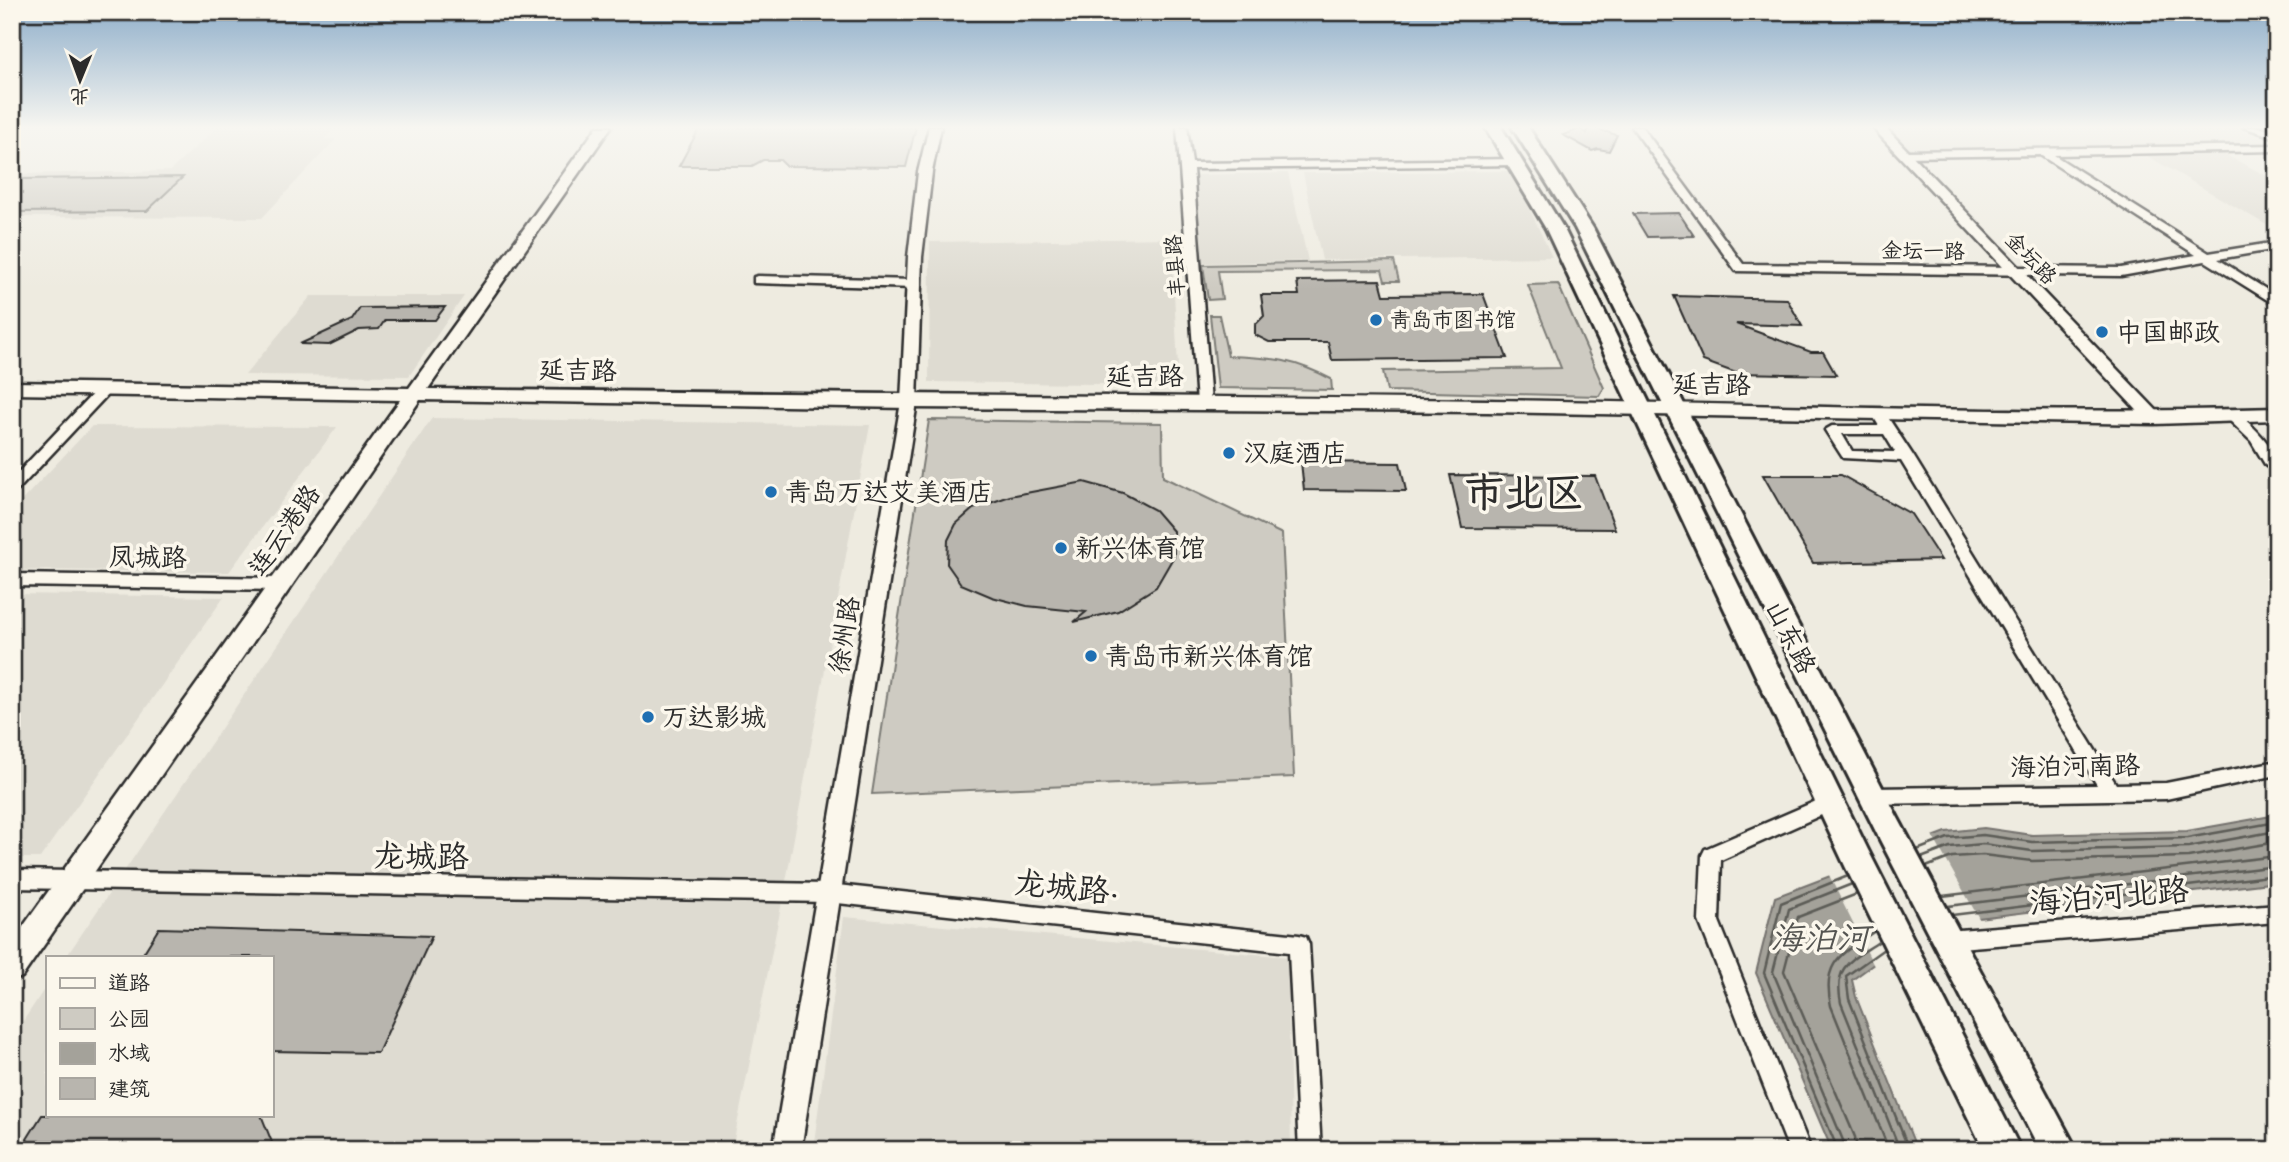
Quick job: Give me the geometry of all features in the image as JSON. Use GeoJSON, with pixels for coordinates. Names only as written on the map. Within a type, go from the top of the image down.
{"type":"FeatureCollection","features":[{"type":"Feature","properties":{"kind":"main road","name":"连云港路"},"geometry":{"type":"LineString","coordinates":[[12,967],[283,584],[413,393],[565,181]]}},
{"type":"Feature","properties":{"kind":"main road","name":"山东路"},"geometry":{"type":"LineString","coordinates":[[1528,181],[1555,229],[1905,958],[2003,1150]]}},
{"type":"Feature","properties":{"kind":"main road","name":"山东路"},"geometry":{"type":"LineString","coordinates":[[1556,181],[1584,228],[1872,796],[2059,1150]]}},
{"type":"Feature","properties":{"kind":"main road","name":"延吉路"},"geometry":{"type":"LineString","coordinates":[[12,388],[909,402],[1640,408],[2154,418],[2277,414]]}},
{"type":"Feature","properties":{"kind":"street","name":"徐州路"},"geometry":{"type":"LineString","coordinates":[[787,1150],[909,402],[914,284],[924,181]]}},
{"type":"Feature","properties":{"kind":"street","name":"丰县路"},"geometry":{"type":"LineString","coordinates":[[1188,181],[1204,403]]}},
{"type":"Feature","properties":{"kind":"street","name":"金坛一路"},"geometry":{"type":"LineString","coordinates":[[1677,181],[1740,268],[2121,272],[2277,245]]}},
{"type":"Feature","properties":{"kind":"street","name":"金坛路"},"geometry":{"type":"LineString","coordinates":[[1929,181],[2154,418]]}},
{"type":"Feature","properties":{"kind":"street"},"geometry":{"type":"LineString","coordinates":[[2087,181],[2277,302]]}},
{"type":"Feature","properties":{"kind":"street"},"geometry":{"type":"LineString","coordinates":[[758,280],[914,284]]}},
{"type":"Feature","properties":{"kind":"street"},"geometry":{"type":"LineString","coordinates":[[12,488],[105,389]]}},
{"type":"Feature","properties":{"kind":"street"},"geometry":{"type":"LineString","coordinates":[[1878,413],[2111,792]]}},
{"type":"Feature","properties":{"kind":"street"},"geometry":{"type":"LineString","coordinates":[[2233,416],[2257,439],[2271,463],[2277,466]]}},
{"type":"Feature","properties":{"kind":"street"},"geometry":{"type":"LineString","coordinates":[[1890,430],[1832,430],[1847,455],[1907,457]]}},
{"type":"Feature","properties":{"kind":"street","name":"凤城路"},"geometry":{"type":"LineString","coordinates":[[12,580],[283,584]]}},
{"type":"Feature","properties":{"kind":"street","name":"海泊河南路"},"geometry":{"type":"LineString","coordinates":[[1872,796],[2166,791],[2277,768]]}},
{"type":"Feature","properties":{"kind":"street"},"geometry":{"type":"LineString","coordinates":[[1800,1150],[1709,921],[1712,855],[1830,803]]}},
{"type":"Feature","properties":{"kind":"street","name":"龙城路"},"geometry":{"type":"LineString","coordinates":[[12,879],[828,893]]}},
{"type":"Feature","properties":{"kind":"street","name":"龙城路·"},"geometry":{"type":"LineString","coordinates":[[828,893],[1299,944],[1310,1150]]}},
{"type":"Feature","properties":{"kind":"street","name":"海泊河北路"},"geometry":{"type":"LineString","coordinates":[[1947,940],[2277,913]]}},
{"type":"Feature","properties":{"kind":"shaded area"},"geometry":{"type":"Polygon","coordinates":[[[12,181],[296,181],[262,218],[12,217],[12,181]]]}},
{"type":"Feature","properties":{"kind":"shaded area"},"geometry":{"type":"Polygon","coordinates":[[[1193,181],[1290,181],[1308,261],[1203,263],[1193,181]]]}},
{"type":"Feature","properties":{"kind":"shaded area"},"geometry":{"type":"Polygon","coordinates":[[[1305,181],[1517,181],[1552,257],[1322,260],[1305,181]]]}},
{"type":"Feature","properties":{"kind":"shaded area"},"geometry":{"type":"Polygon","coordinates":[[[2191,181],[2277,181],[2277,231],[2191,181]]]}},
{"type":"Feature","properties":{"kind":"shaded area"},"geometry":{"type":"Polygon","coordinates":[[[1171,238],[1179,385],[929,382],[930,242],[1171,238]]]}},
{"type":"Feature","properties":{"kind":"shaded area"},"geometry":{"type":"Polygon","coordinates":[[[311,296],[464,296],[409,376],[245,375],[311,296]]]}},
{"type":"Feature","properties":{"kind":"shaded area"},"geometry":{"type":"Polygon","coordinates":[[[432,418],[870,425],[784,892],[732,1150],[12,1150],[12,1038],[46,987],[46,1116],[273,1116],[273,956],[67,956],[432,418]]]}},
{"type":"Feature","properties":{"kind":"shaded area"},"geometry":{"type":"Polygon","coordinates":[[[92,426],[337,427],[229,572],[12,570],[12,511],[92,426]]]}},
{"type":"Feature","properties":{"kind":"shaded area"},"geometry":{"type":"Polygon","coordinates":[[[12,594],[224,597],[40,858],[12,858],[12,594]]]}},
{"type":"Feature","properties":{"kind":"shaded area"},"geometry":{"type":"Polygon","coordinates":[[[844,917],[1288,957],[1291,1150],[813,1150],[844,917]]]}},
{"type":"Feature","properties":{"kind":"green space"},"geometry":{"type":"Polygon","coordinates":[[[17,181],[179,181],[147,211],[12,212],[12,186],[17,181]]]}},
{"type":"Feature","properties":{"kind":"green space"},"geometry":{"type":"Polygon","coordinates":[[[1394,261],[1399,281],[1385,281],[1382,270],[1218,271],[1222,299],[1208,300],[1203,265],[1394,261]]]}},
{"type":"Feature","properties":{"kind":"green space"},"geometry":{"type":"Polygon","coordinates":[[[1558,284],[1604,388],[1599,396],[1387,391],[1383,371],[1561,368],[1528,285],[1558,284]]]}},
{"type":"Feature","properties":{"kind":"green space"},"geometry":{"type":"Polygon","coordinates":[[[1210,315],[1219,315],[1228,356],[1292,363],[1331,379],[1332,390],[1218,388],[1210,315]]]}},
{"type":"Feature","properties":{"kind":"green space","name":"青岛市新兴体育馆"},"geometry":{"type":"Polygon","coordinates":[[[929,420],[1162,423],[1163,477],[1282,534],[1294,777],[872,794],[929,420]]]}},
{"type":"Feature","properties":{"kind":"water","name":"海泊河"},"geometry":{"type":"Polygon","coordinates":[[[2277,815],[2277,882],[1929,924],[1852,980],[1856,997],[1917,1150],[1832,1150],[1756,973],[1775,897],[1946,832],[1984,828],[2032,835],[2187,831],[2277,815]]]}},
{"type":"Feature","properties":{"kind":"pier"},"geometry":{"type":"Polygon","coordinates":[[[1932,835],[1981,922],[1931,928],[1875,968],[1828,873],[1932,835]]]}},
{"type":"Feature","properties":{"kind":"building"},"geometry":{"type":"Polygon","coordinates":[[[1679,213],[1694,236],[1647,237],[1633,214],[1679,213]]]}},
{"type":"Feature","properties":{"kind":"building","name":"青岛市图书馆"},"geometry":{"type":"Polygon","coordinates":[[[1380,280],[1384,295],[1483,294],[1507,358],[1332,360],[1328,342],[1269,342],[1255,335],[1255,325],[1264,316],[1261,295],[1299,295],[1297,281],[1380,280]]]}},
{"type":"Feature","properties":{"kind":"building"},"geometry":{"type":"Polygon","coordinates":[[[1674,296],[1787,299],[1802,326],[1736,324],[1811,352],[1823,352],[1836,375],[1736,373],[1703,361],[1674,296]]]}},
{"type":"Feature","properties":{"kind":"building"},"geometry":{"type":"Polygon","coordinates":[[[445,307],[435,320],[385,320],[379,329],[359,330],[329,345],[300,344],[352,320],[360,308],[445,307]]]}},
{"type":"Feature","properties":{"kind":"building"},"geometry":{"type":"Polygon","coordinates":[[[1301,462],[1400,463],[1406,491],[1304,490],[1301,462]]]}},
{"type":"Feature","properties":{"kind":"building"},"geometry":{"type":"Polygon","coordinates":[[[1450,475],[1595,476],[1615,529],[1462,528],[1450,475]]]}},
{"type":"Feature","properties":{"kind":"building"},"geometry":{"type":"Polygon","coordinates":[[[1763,475],[1841,475],[1911,514],[1941,560],[1813,563],[1763,475]]]}},
{"type":"Feature","properties":{"kind":"building","name":"新兴体育馆"},"geometry":{"type":"Polygon","coordinates":[[[1084,482],[1123,493],[1155,510],[1173,531],[1174,556],[1156,587],[1118,611],[1074,622],[1086,612],[1027,606],[992,597],[961,584],[947,564],[948,540],[956,524],[973,509],[1010,496],[1084,482]]]}},
{"type":"Feature","properties":{"kind":"building"},"geometry":{"type":"Polygon","coordinates":[[[159,928],[432,936],[378,1053],[273,1051],[273,956],[142,956],[159,928]]]}},
{"type":"Feature","properties":{"kind":"building"},"geometry":{"type":"Polygon","coordinates":[[[42,1115],[261,1116],[275,1150],[32,1150],[27,1139],[42,1115]]]}},
{"type":"Feature","properties":{"kind":"place","name":"青岛市图书馆"},"geometry":{"type":"Point","coordinates":[1376,320]}},
{"type":"Feature","properties":{"kind":"place","name":"中国邮政"},"geometry":{"type":"Point","coordinates":[2102,332]}},
{"type":"Feature","properties":{"kind":"place","name":"汉庭酒店"},"geometry":{"type":"Point","coordinates":[1229,453]}},
{"type":"Feature","properties":{"kind":"place","name":"青岛万达艾美酒店"},"geometry":{"type":"Point","coordinates":[771,492]}},
{"type":"Feature","properties":{"kind":"place","name":"新兴体育馆"},"geometry":{"type":"Point","coordinates":[1061,548]}},
{"type":"Feature","properties":{"kind":"place","name":"青岛市新兴体育馆"},"geometry":{"type":"Point","coordinates":[1091,656]}},
{"type":"Feature","properties":{"kind":"place","name":"万达影城"},"geometry":{"type":"Point","coordinates":[648,717]}},
{"type":"Feature","properties":{"kind":"district","name":"市北区"},"geometry":{"type":"Point","coordinates":[1524,492]}}]}
